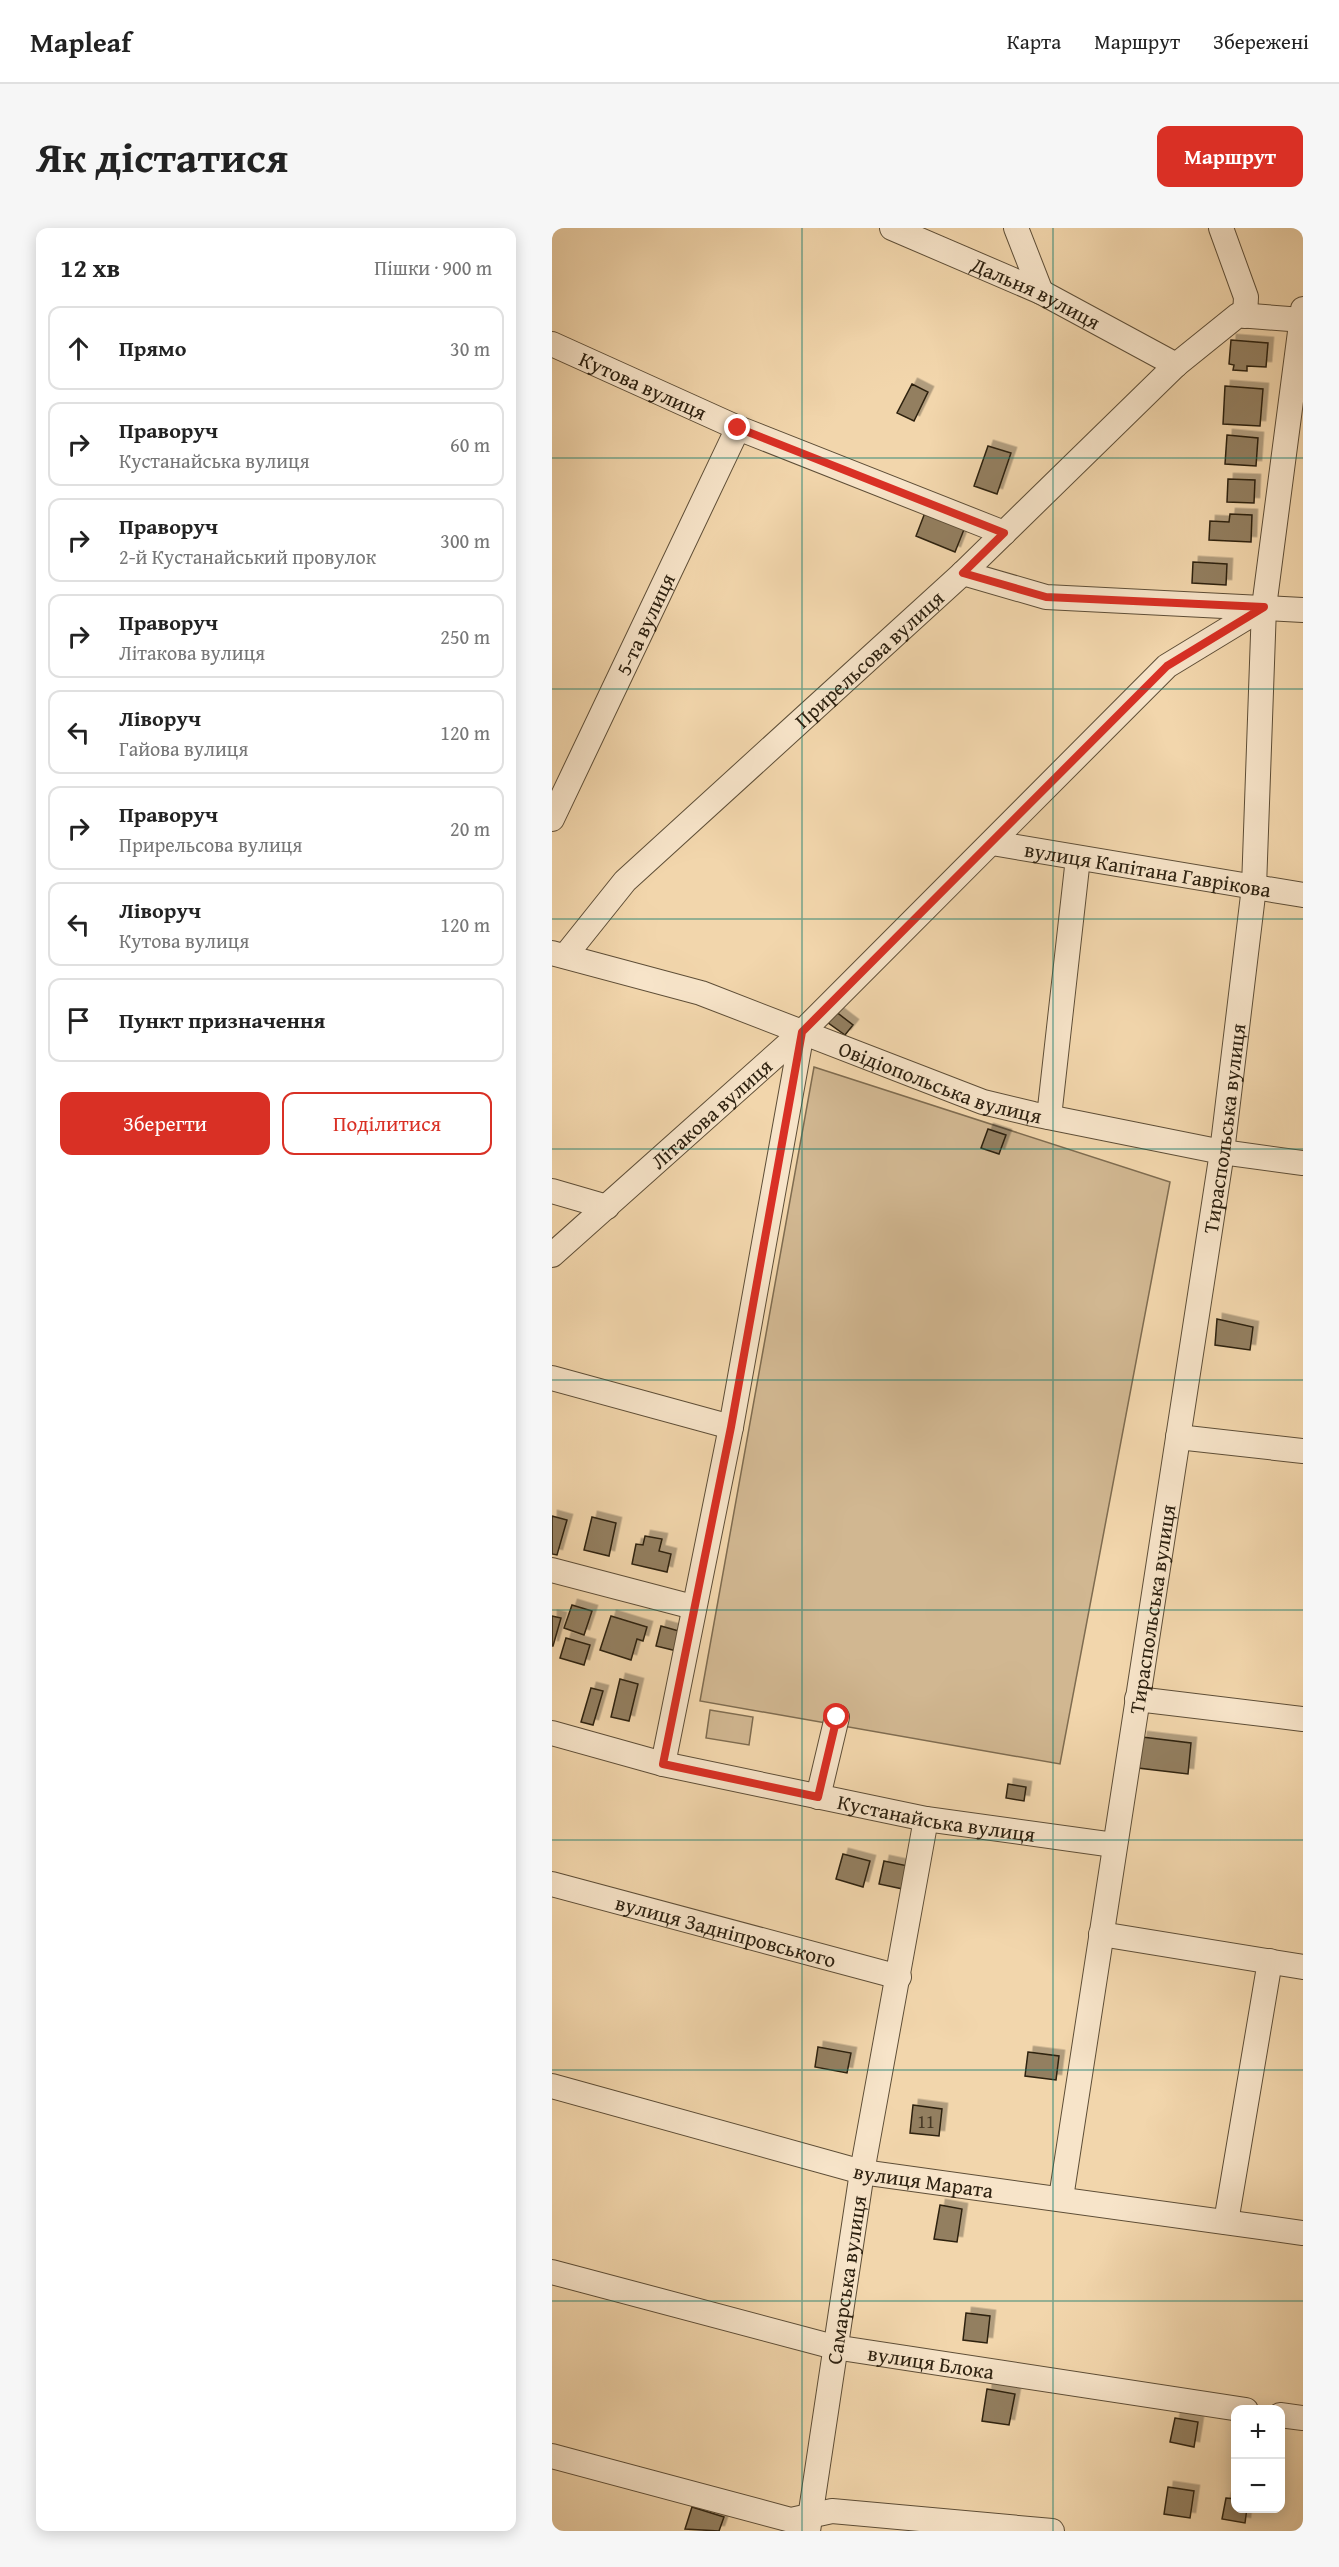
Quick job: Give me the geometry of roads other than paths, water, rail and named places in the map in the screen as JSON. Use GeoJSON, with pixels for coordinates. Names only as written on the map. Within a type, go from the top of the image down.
{"type":"FeatureCollection","features":[{"type":"Feature","properties":{"kind":"street","name":"Дальня вулиця"},"geometry":{"type":"LineString","coordinates":[[892,228],[1041,292],[1176,365]]}},
{"type":"Feature","properties":{"kind":"street"},"geometry":{"type":"LineString","coordinates":[[1016,228],[1041,292]]}},
{"type":"Feature","properties":{"kind":"street"},"geometry":{"type":"LineString","coordinates":[[1221,228],[1246,297],[1245,316],[1303,320]]}},
{"type":"Feature","properties":{"kind":"street","name":"Тираспольська вулиця"},"geometry":{"type":"LineString","coordinates":[[1061,2198],[1222,1152],[1254,887],[1264,607],[1303,309]]}},
{"type":"Feature","properties":{"kind":"street","name":"Прирельсова вулиця"},"geometry":{"type":"LineString","coordinates":[[559,954],[625,881],[963,573],[1176,365],[1238,315],[1245,316]]}},
{"type":"Feature","properties":{"kind":"street","name":"Кутова вулиця"},"geometry":{"type":"LineString","coordinates":[[552,344],[738,428],[1004,533]]}},
{"type":"Feature","properties":{"kind":"street","name":"5-та вулиця"},"geometry":{"type":"LineString","coordinates":[[552,819],[738,428]]}},
{"type":"Feature","properties":{"kind":"street"},"geometry":{"type":"LineString","coordinates":[[963,573],[1046,597],[1303,610]]}},
{"type":"Feature","properties":{"kind":"street","name":"Літакова вулиця"},"geometry":{"type":"LineString","coordinates":[[552,1256],[802,1032],[1167,666],[1264,607]]}},
{"type":"Feature","properties":{"kind":"street","name":"вулиця Капітана Гаврікова"},"geometry":{"type":"LineString","coordinates":[[992,843],[1303,895]]}},
{"type":"Feature","properties":{"kind":"street"},"geometry":{"type":"LineString","coordinates":[[1049,1118],[1078,858]]}},
{"type":"Feature","properties":{"kind":"street","name":"Овідіопольська вулиця"},"geometry":{"type":"LineString","coordinates":[[559,954],[701,993],[983,1102],[1049,1118],[1222,1152],[1303,1163]]}},
{"type":"Feature","properties":{"kind":"street"},"geometry":{"type":"LineString","coordinates":[[663,1764],[731,1427],[802,1032]]}},
{"type":"Feature","properties":{"kind":"street"},"geometry":{"type":"LineString","coordinates":[[552,1191],[607,1207]]}},
{"type":"Feature","properties":{"kind":"street"},"geometry":{"type":"LineString","coordinates":[[552,1378],[731,1427]]}},
{"type":"Feature","properties":{"kind":"street"},"geometry":{"type":"LineString","coordinates":[[1178,1437],[1303,1451]]}},
{"type":"Feature","properties":{"kind":"street"},"geometry":{"type":"LineString","coordinates":[[552,1570],[693,1607]]}},
{"type":"Feature","properties":{"kind":"street"},"geometry":{"type":"LineString","coordinates":[[1137,1699],[1303,1719]]}},
{"type":"Feature","properties":{"kind":"street"},"geometry":{"type":"LineString","coordinates":[[818,1797],[837,1717]]}},
{"type":"Feature","properties":{"kind":"street","name":"Кустанайська вулиця"},"geometry":{"type":"LineString","coordinates":[[552,1733],[663,1764],[926,1819],[1114,1845]]}},
{"type":"Feature","properties":{"kind":"street","name":"Самарська вулиця"},"geometry":{"type":"LineString","coordinates":[[809,2523],[862,2172],[926,1819]]}},
{"type":"Feature","properties":{"kind":"street","name":"вулиця Задніпровського"},"geometry":{"type":"LineString","coordinates":[[552,1884],[899,1977]]}},
{"type":"Feature","properties":{"kind":"street"},"geometry":{"type":"LineString","coordinates":[[1101,1934],[1303,1967]]}},
{"type":"Feature","properties":{"kind":"street"},"geometry":{"type":"LineString","coordinates":[[1226,2222],[1270,1961]]}},
{"type":"Feature","properties":{"kind":"street","name":"вулиця Марата"},"geometry":{"type":"LineString","coordinates":[[552,2086],[862,2172],[1061,2198],[1303,2234]]}},
{"type":"Feature","properties":{"kind":"street","name":"вулиця Блока"},"geometry":{"type":"LineString","coordinates":[[552,2272],[834,2347],[1231,2407]]}},
{"type":"Feature","properties":{"kind":"street"},"geometry":{"type":"LineString","coordinates":[[1285,2416],[1303,2418]]}},
{"type":"Feature","properties":{"kind":"street"},"geometry":{"type":"LineString","coordinates":[[552,2456],[809,2523],[832,2511],[1052,2531]]}}]}
